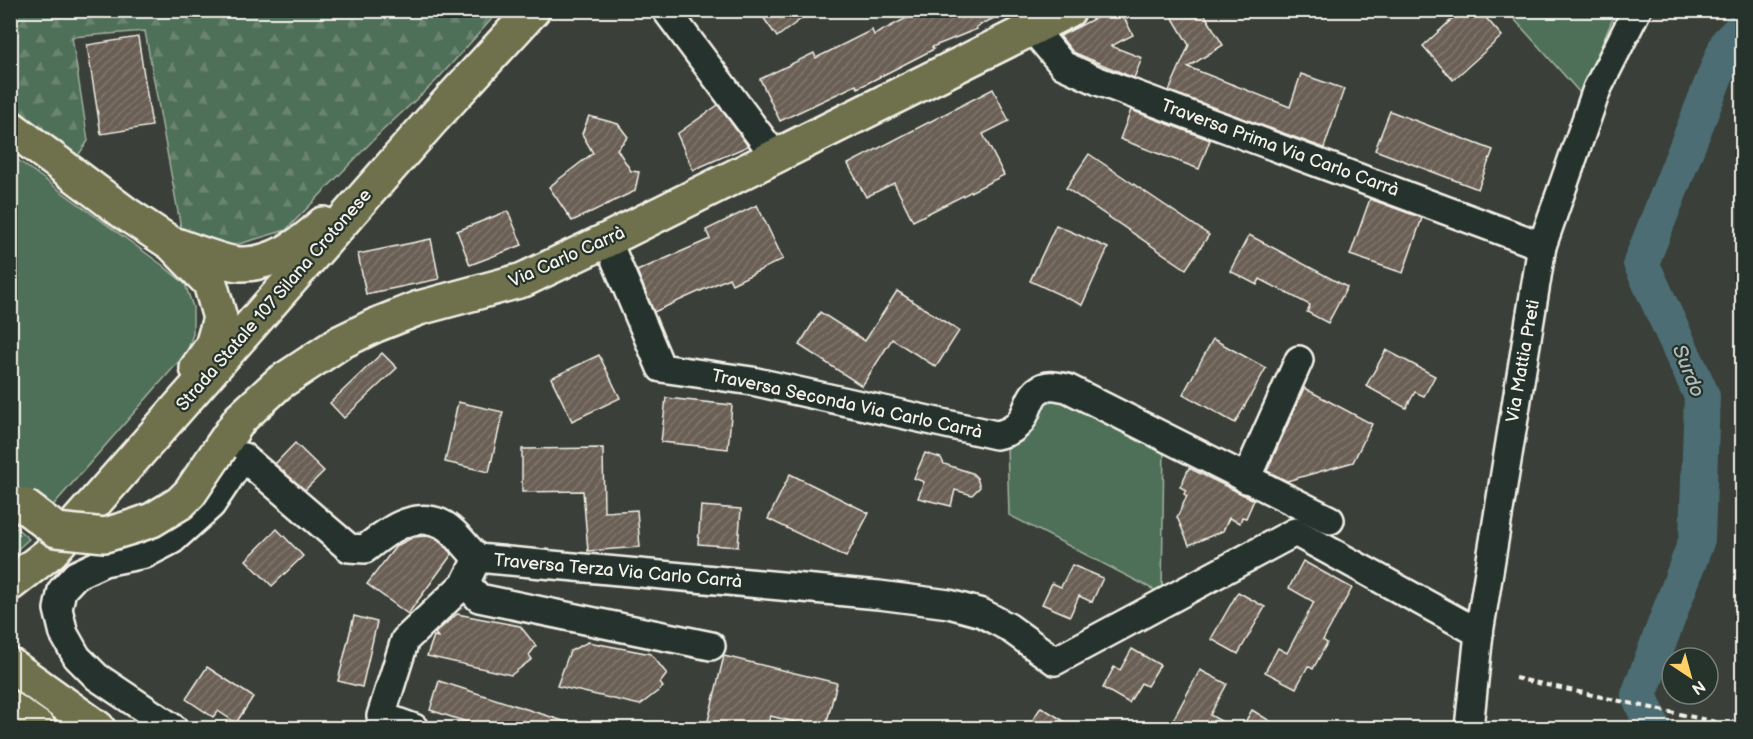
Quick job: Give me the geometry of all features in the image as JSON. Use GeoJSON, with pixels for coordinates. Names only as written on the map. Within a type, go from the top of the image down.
{"type":"FeatureCollection","features":[{"type":"Feature","properties":{"kind":"main road","name":"Strada Statale 107 Silana Crotonese"},"geometry":{"type":"LineString","coordinates":[[10,584],[51,552],[533,10]]}},
{"type":"Feature","properties":{"kind":"main road","name":"Via Carlo Carrà"},"geometry":{"type":"LineString","coordinates":[[17,497],[56,530],[105,535],[152,520],[180,502],[232,452],[240,419],[279,383],[340,342],[419,308],[523,280],[1069,10]]}},
{"type":"Feature","properties":{"kind":"main road"},"geometry":{"type":"LineString","coordinates":[[172,244],[239,264],[269,260],[309,237],[432,122]]}},
{"type":"Feature","properties":{"kind":"main road"},"geometry":{"type":"LineString","coordinates":[[18,136],[172,244],[210,283],[220,318],[212,346],[149,441]]}},
{"type":"Feature","properties":{"kind":"main road"},"geometry":{"type":"LineString","coordinates":[[10,665],[98,729]]}},
{"type":"Feature","properties":{"kind":"main road"},"geometry":{"type":"LineString","coordinates":[[10,708],[39,729]]}},
{"type":"Feature","properties":{"kind":"street"},"geometry":{"type":"LineString","coordinates":[[666,10],[775,156]]}},
{"type":"Feature","properties":{"kind":"street","name":"Via Mattia Preti"},"geometry":{"type":"LineString","coordinates":[[1469,729],[1479,633],[1542,246],[1597,89],[1637,10]]}},
{"type":"Feature","properties":{"kind":"street","name":"Traversa Prima Via Carlo Carrà"},"geometry":{"type":"LineString","coordinates":[[1032,28],[1063,65],[1098,81],[1542,246]]}},
{"type":"Feature","properties":{"kind":"street","name":"Traversa Seconda Via Carlo Carrà"},"geometry":{"type":"LineString","coordinates":[[607,240],[661,368],[752,381],[996,435],[1009,433],[1020,424],[1031,399],[1039,390],[1050,385],[1067,388],[1330,520]]}},
{"type":"Feature","properties":{"kind":"street"},"geometry":{"type":"LineString","coordinates":[[1246,479],[1299,360]]}},
{"type":"Feature","properties":{"kind":"street"},"geometry":{"type":"LineString","coordinates":[[173,729],[97,677],[77,657],[64,634],[58,609],[62,590],[76,574],[104,562],[145,554],[172,540],[211,505],[232,452]]}},
{"type":"Feature","properties":{"kind":"street","name":"Traversa Terza Via Carlo Carrà"},"geometry":{"type":"LineString","coordinates":[[232,452],[349,548],[365,549],[386,532],[415,519],[440,523],[477,558],[879,595],[949,604],[982,613],[1008,627],[1055,661],[1295,532],[1479,633]]}},
{"type":"Feature","properties":{"kind":"street"},"geometry":{"type":"LineString","coordinates":[[414,729],[381,716],[405,640],[465,583],[477,558]]}},
{"type":"Feature","properties":{"kind":"street"},"geometry":{"type":"LineString","coordinates":[[465,583],[479,598],[711,646]]}},
{"type":"Feature","properties":{"kind":"path"},"geometry":{"type":"LineString","coordinates":[[1515,678],[1725,724]]}},
{"type":"Feature","properties":{"kind":"green space"},"geometry":{"type":"Polygon","coordinates":[[[10,11],[499,11],[436,81],[381,132],[286,230],[226,248],[182,234],[145,31],[72,37],[88,141],[73,163],[11,111],[10,11]]]}},
{"type":"Feature","properties":{"kind":"green space"},"geometry":{"type":"Polygon","coordinates":[[[1507,11],[1616,11],[1581,94],[1507,11]]]}},
{"type":"Feature","properties":{"kind":"green space"},"geometry":{"type":"Polygon","coordinates":[[[11,155],[185,284],[193,307],[193,334],[187,352],[48,511],[34,506],[11,479],[11,155]]]}},
{"type":"Feature","properties":{"kind":"green space"},"geometry":{"type":"Polygon","coordinates":[[[1045,392],[1164,444],[1162,594],[1009,515],[1007,444],[1045,392]]]}},
{"type":"Feature","properties":{"kind":"green space"},"geometry":{"type":"Polygon","coordinates":[[[11,523],[29,539],[11,555],[11,523]]]}},
{"type":"Feature","properties":{"kind":"building"},"geometry":{"type":"Polygon","coordinates":[[[758,10],[813,10],[777,37],[758,10]]]}},
{"type":"Feature","properties":{"kind":"building"},"geometry":{"type":"Polygon","coordinates":[[[922,10],[1010,10],[976,27],[977,29],[932,47],[934,49],[858,88],[856,85],[780,121],[760,79],[814,53],[816,58],[872,30],[874,35],[922,10]]]}},
{"type":"Feature","properties":{"kind":"building"},"geometry":{"type":"Polygon","coordinates":[[[1111,10],[1120,10],[1133,35],[1111,46],[1142,58],[1134,78],[1073,52],[1060,36],[1111,10]]]}},
{"type":"Feature","properties":{"kind":"building"},"geometry":{"type":"Polygon","coordinates":[[[1168,10],[1202,10],[1223,45],[1188,67],[1290,107],[1301,74],[1344,89],[1324,148],[1169,91],[1189,45],[1168,10]]]}},
{"type":"Feature","properties":{"kind":"building"},"geometry":{"type":"Polygon","coordinates":[[[1462,10],[1479,10],[1502,36],[1453,80],[1423,46],[1462,10]]]}},
{"type":"Feature","properties":{"kind":"building"},"geometry":{"type":"Polygon","coordinates":[[[138,37],[152,126],[101,134],[87,45],[138,37]]]}},
{"type":"Feature","properties":{"kind":"building"},"geometry":{"type":"Polygon","coordinates":[[[993,89],[1009,121],[983,134],[1004,175],[913,221],[894,183],[866,197],[848,164],[993,89]]]}},
{"type":"Feature","properties":{"kind":"building"},"geometry":{"type":"Polygon","coordinates":[[[718,105],[748,146],[693,170],[677,134],[718,105]]]}},
{"type":"Feature","properties":{"kind":"building"},"geometry":{"type":"Polygon","coordinates":[[[1131,110],[1210,140],[1199,169],[1120,139],[1131,110]]]}},
{"type":"Feature","properties":{"kind":"building"},"geometry":{"type":"Polygon","coordinates":[[[1390,111],[1493,150],[1478,189],[1375,150],[1390,111]]]}},
{"type":"Feature","properties":{"kind":"building"},"geometry":{"type":"Polygon","coordinates":[[[589,116],[618,124],[628,137],[617,149],[631,171],[639,172],[635,191],[572,221],[549,187],[593,153],[582,134],[589,116]]]}},
{"type":"Feature","properties":{"kind":"building"},"geometry":{"type":"Polygon","coordinates":[[[1089,154],[1209,235],[1186,269],[1066,188],[1089,154]]]}},
{"type":"Feature","properties":{"kind":"building"},"geometry":{"type":"Polygon","coordinates":[[[1370,199],[1422,218],[1403,273],[1350,255],[1370,199]]]}},
{"type":"Feature","properties":{"kind":"building"},"geometry":{"type":"Polygon","coordinates":[[[757,205],[783,259],[732,284],[729,278],[654,312],[637,271],[710,239],[706,230],[757,205]]]}},
{"type":"Feature","properties":{"kind":"building"},"geometry":{"type":"Polygon","coordinates":[[[508,211],[522,245],[470,265],[457,231],[508,211]]]}},
{"type":"Feature","properties":{"kind":"building"},"geometry":{"type":"Polygon","coordinates":[[[1056,225],[1108,248],[1082,305],[1030,281],[1056,225]]]}},
{"type":"Feature","properties":{"kind":"building"},"geometry":{"type":"Polygon","coordinates":[[[1249,235],[1347,287],[1328,323],[1307,312],[1310,305],[1260,279],[1257,285],[1230,271],[1249,235]]]}},
{"type":"Feature","properties":{"kind":"building"},"geometry":{"type":"Polygon","coordinates":[[[431,239],[439,279],[366,294],[358,254],[431,239]]]}},
{"type":"Feature","properties":{"kind":"building"},"geometry":{"type":"Polygon","coordinates":[[[897,291],[959,331],[936,367],[892,339],[862,386],[799,345],[820,312],[865,341],[897,291]]]}},
{"type":"Feature","properties":{"kind":"building"},"geometry":{"type":"Polygon","coordinates":[[[1213,339],[1266,368],[1235,423],[1183,394],[1213,339]]]}},
{"type":"Feature","properties":{"kind":"building"},"geometry":{"type":"Polygon","coordinates":[[[1386,350],[1435,376],[1424,396],[1415,392],[1406,408],[1366,386],[1386,350]]]}},
{"type":"Feature","properties":{"kind":"building"},"geometry":{"type":"Polygon","coordinates":[[[382,353],[397,368],[344,418],[330,403],[382,353]]]}},
{"type":"Feature","properties":{"kind":"building"},"geometry":{"type":"Polygon","coordinates":[[[599,355],[620,398],[572,421],[551,378],[599,355]]]}},
{"type":"Feature","properties":{"kind":"building"},"geometry":{"type":"Polygon","coordinates":[[[1304,388],[1372,424],[1353,462],[1287,481],[1267,471],[1304,388]]]}},
{"type":"Feature","properties":{"kind":"building"},"geometry":{"type":"Polygon","coordinates":[[[666,398],[732,405],[728,449],[661,442],[666,398]]]}},
{"type":"Feature","properties":{"kind":"building"},"geometry":{"type":"Polygon","coordinates":[[[458,402],[503,412],[489,472],[445,462],[458,402]]]}},
{"type":"Feature","properties":{"kind":"building"},"geometry":{"type":"Polygon","coordinates":[[[295,443],[324,471],[305,490],[275,464],[295,443]]]}},
{"type":"Feature","properties":{"kind":"building"},"geometry":{"type":"Polygon","coordinates":[[[603,448],[604,512],[637,510],[640,547],[588,551],[583,491],[522,492],[522,449],[603,448]]]}},
{"type":"Feature","properties":{"kind":"building"},"geometry":{"type":"Polygon","coordinates":[[[925,453],[941,458],[944,464],[972,473],[977,478],[980,487],[972,495],[955,490],[951,506],[918,498],[924,482],[914,478],[925,453]]]}},
{"type":"Feature","properties":{"kind":"building"},"geometry":{"type":"Polygon","coordinates":[[[1189,468],[1254,500],[1246,518],[1242,517],[1240,523],[1229,518],[1223,531],[1189,545],[1177,517],[1187,496],[1184,494],[1186,490],[1180,487],[1189,468]]]}},
{"type":"Feature","properties":{"kind":"building"},"geometry":{"type":"Polygon","coordinates":[[[790,474],[869,513],[846,557],[768,519],[790,474]]]}},
{"type":"Feature","properties":{"kind":"building"},"geometry":{"type":"Polygon","coordinates":[[[701,506],[741,509],[738,547],[698,544],[701,506]]]}},
{"type":"Feature","properties":{"kind":"building"},"geometry":{"type":"Polygon","coordinates":[[[277,529],[303,556],[272,586],[246,560],[277,529]]]}},
{"type":"Feature","properties":{"kind":"building"},"geometry":{"type":"Polygon","coordinates":[[[427,536],[437,539],[452,554],[408,614],[367,584],[396,546],[414,537],[427,536]]]}},
{"type":"Feature","properties":{"kind":"building"},"geometry":{"type":"Polygon","coordinates":[[[1303,561],[1352,588],[1323,640],[1327,643],[1313,669],[1308,666],[1296,688],[1265,672],[1278,648],[1287,653],[1314,602],[1289,588],[1303,561]]]}},
{"type":"Feature","properties":{"kind":"building"},"geometry":{"type":"Polygon","coordinates":[[[1072,565],[1103,578],[1092,602],[1079,596],[1070,616],[1042,604],[1052,583],[1061,587],[1072,565]]]}},
{"type":"Feature","properties":{"kind":"building"},"geometry":{"type":"Polygon","coordinates":[[[1238,592],[1265,607],[1238,654],[1211,639],[1238,592]]]}},
{"type":"Feature","properties":{"kind":"building"},"geometry":{"type":"Polygon","coordinates":[[[457,614],[520,626],[536,646],[529,655],[532,659],[511,675],[427,656],[434,636],[438,637],[435,633],[457,614]]]}},
{"type":"Feature","properties":{"kind":"building"},"geometry":{"type":"Polygon","coordinates":[[[354,616],[377,622],[362,687],[338,681],[354,616]]]}},
{"type":"Feature","properties":{"kind":"building"},"geometry":{"type":"Polygon","coordinates":[[[588,642],[651,654],[667,674],[660,683],[663,687],[640,705],[557,686],[570,651],[588,642]]]}},
{"type":"Feature","properties":{"kind":"building"},"geometry":{"type":"Polygon","coordinates":[[[1132,649],[1160,665],[1147,686],[1141,683],[1129,703],[1103,688],[1114,667],[1120,670],[1132,649]]]}},
{"type":"Feature","properties":{"kind":"building"},"geometry":{"type":"Polygon","coordinates":[[[724,656],[837,683],[825,729],[770,716],[767,729],[706,729],[724,656]]]}},
{"type":"Feature","properties":{"kind":"building"},"geometry":{"type":"Polygon","coordinates":[[[207,667],[253,697],[236,723],[218,711],[213,717],[186,699],[207,667]]]}},
{"type":"Feature","properties":{"kind":"building"},"geometry":{"type":"Polygon","coordinates":[[[1200,670],[1227,684],[1210,715],[1235,729],[1188,729],[1173,720],[1200,670]]]}},
{"type":"Feature","properties":{"kind":"building"},"geometry":{"type":"Polygon","coordinates":[[[439,681],[576,725],[576,729],[488,729],[430,710],[439,681]]]}},
{"type":"Feature","properties":{"kind":"building"},"geometry":{"type":"Polygon","coordinates":[[[1041,707],[1077,729],[1027,729],[1041,707]]]}},
{"type":"Feature","properties":{"kind":"building"},"geometry":{"type":"Polygon","coordinates":[[[1252,710],[1283,729],[1241,729],[1252,710]]]}},
{"type":"Feature","properties":{"kind":"waterway","name":"Surdo"},"geometry":{"type":"LineString","coordinates":[[1653,728],[1639,695],[1697,539],[1702,396],[1641,263],[1728,43],[1742,29]]}}]}
